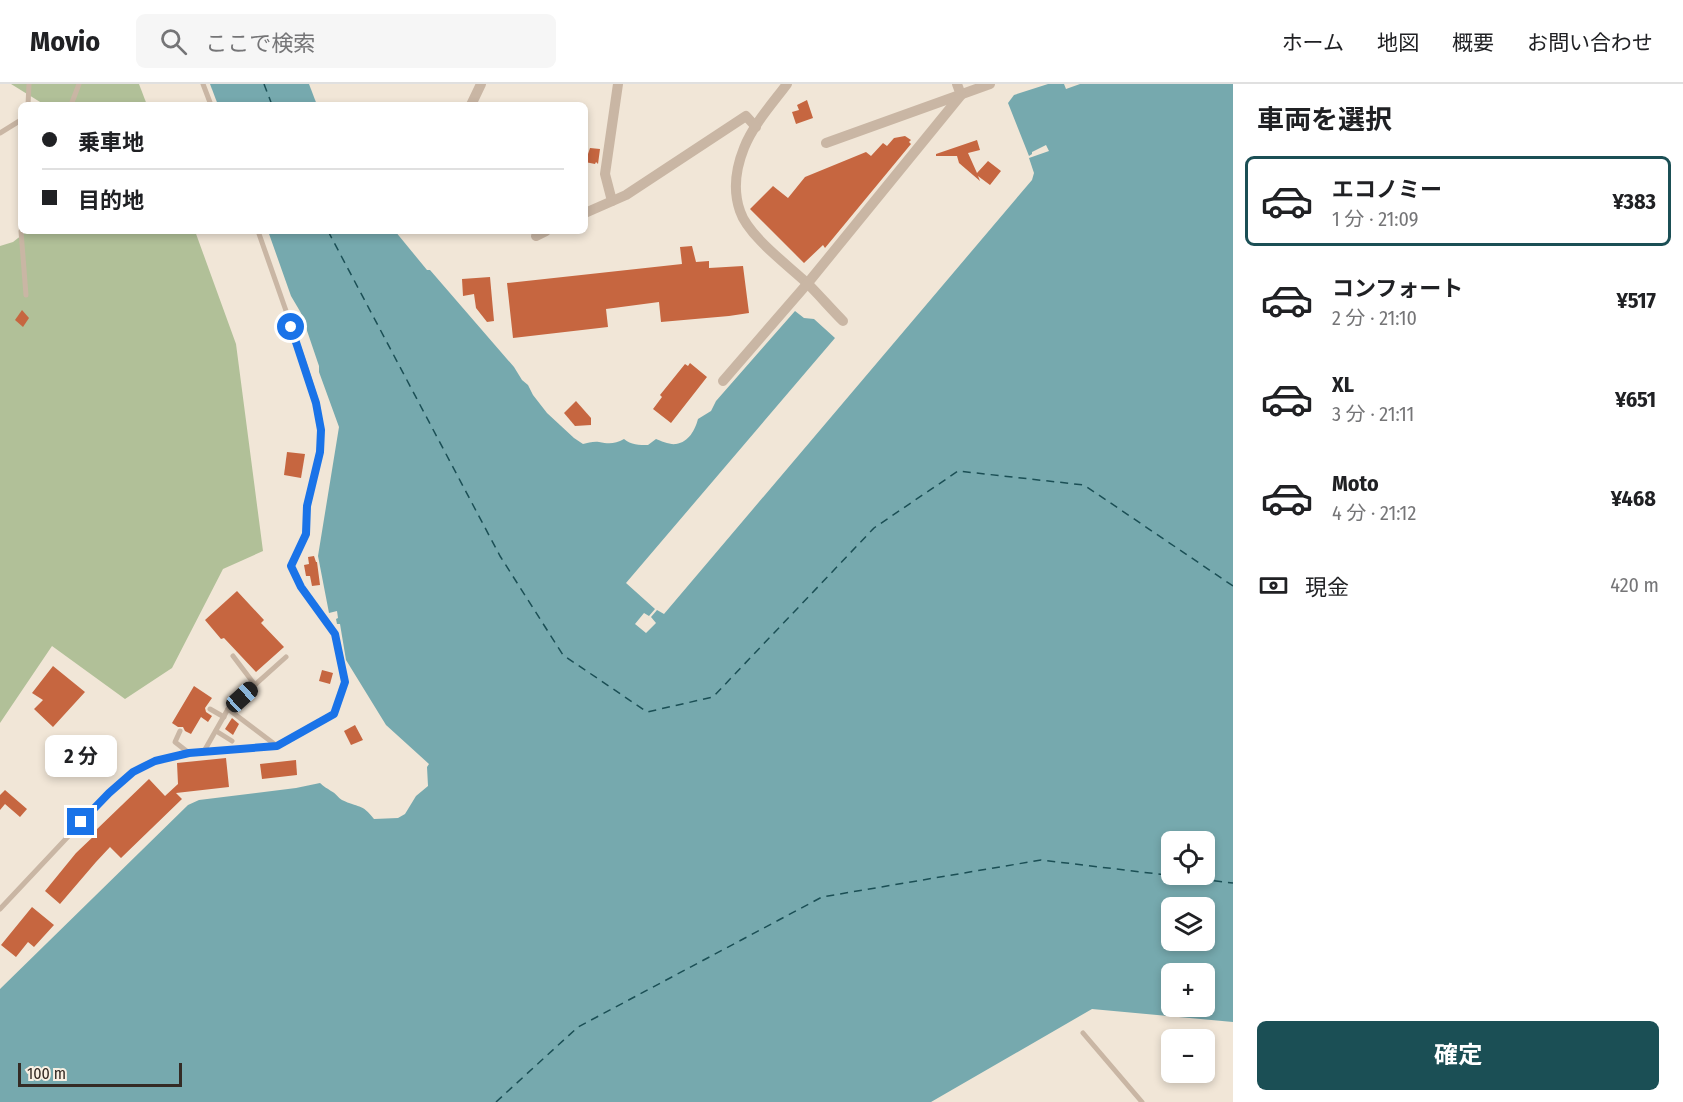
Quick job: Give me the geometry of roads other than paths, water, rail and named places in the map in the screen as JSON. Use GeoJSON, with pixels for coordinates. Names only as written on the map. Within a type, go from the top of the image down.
{"type":"FeatureCollection","features":[{"type":"Feature","properties":{"kind":"street"},"geometry":{"type":"LineString","coordinates":[[472,102],[481,84]]}},
{"type":"Feature","properties":{"kind":"street"},"geometry":{"type":"LineString","coordinates":[[612,201],[605,174],[618,84]]}},
{"type":"Feature","properties":{"kind":"street"},"geometry":{"type":"LineString","coordinates":[[787,84],[744,147],[738,165],[736,186],[740,213],[755,235],[843,321]]}},
{"type":"Feature","properties":{"kind":"street"},"geometry":{"type":"LineString","coordinates":[[957,84],[961,95]]}},
{"type":"Feature","properties":{"kind":"street"},"geometry":{"type":"LineString","coordinates":[[826,143],[990,84]]}},
{"type":"Feature","properties":{"kind":"street"},"geometry":{"type":"LineString","coordinates":[[723,381],[807,284],[961,95]]}},
{"type":"Feature","properties":{"kind":"street"},"geometry":{"type":"LineString","coordinates":[[588,212],[626,195],[746,116],[756,127]]}},
{"type":"Feature","properties":{"kind":"lane"},"geometry":{"type":"LineString","coordinates":[[28,102],[29,84]]}},
{"type":"Feature","properties":{"kind":"lane"},"geometry":{"type":"LineString","coordinates":[[72,102],[79,84]]}},
{"type":"Feature","properties":{"kind":"lane"},"geometry":{"type":"LineString","coordinates":[[202,84],[210,102]]}},
{"type":"Feature","properties":{"kind":"lane"},"geometry":{"type":"LineString","coordinates":[[0,133],[18,122]]}},
{"type":"Feature","properties":{"kind":"lane"},"geometry":{"type":"LineString","coordinates":[[21,234],[26,295]]}},
{"type":"Feature","properties":{"kind":"lane"},"geometry":{"type":"LineString","coordinates":[[0,909],[102,800],[133,772],[155,761],[189,753],[277,746],[334,714],[345,682],[335,634],[301,587],[291,566],[306,534],[307,506],[320,452],[321,430],[304,362],[259,234]]}},
{"type":"Feature","properties":{"kind":"lane"},"geometry":{"type":"LineString","coordinates":[[233,656],[255,685]]}},
{"type":"Feature","properties":{"kind":"lane"},"geometry":{"type":"LineString","coordinates":[[203,753],[228,709],[286,657]]}},
{"type":"Feature","properties":{"kind":"lane"},"geometry":{"type":"LineString","coordinates":[[210,709],[224,717]]}},
{"type":"Feature","properties":{"kind":"lane"},"geometry":{"type":"LineString","coordinates":[[228,709],[277,746]]}},
{"type":"Feature","properties":{"kind":"lane"},"geometry":{"type":"LineString","coordinates":[[180,731],[175,742],[189,753]]}},
{"type":"Feature","properties":{"kind":"lane"},"geometry":{"type":"LineString","coordinates":[[216,731],[232,741]]}},
{"type":"Feature","properties":{"kind":"lane"},"geometry":{"type":"LineString","coordinates":[[1083,1034],[1142,1102]]}},
{"type":"Feature","properties":{"kind":"water"},"geometry":{"type":"Polygon","coordinates":[[[210,84],[309,84],[316,102],[217,102],[210,84]]]}},
{"type":"Feature","properties":{"kind":"water"},"geometry":{"type":"Polygon","coordinates":[[[1048,84],[1064,84],[1066,89],[1080,84],[1233,84],[1233,1022],[1179,1017],[1215,1017],[1215,963],[1161,963],[1161,1015],[1092,1009],[931,1102],[0,1102],[0,989],[188,805],[199,800],[320,783],[342,800],[363,808],[374,819],[398,818],[405,814],[416,796],[428,786],[427,767],[429,764],[386,725],[346,660],[340,624],[337,624],[336,619],[338,618],[337,611],[329,613],[318,556],[339,427],[301,313],[291,296],[269,234],[397,234],[514,367],[547,413],[583,444],[612,443],[624,439],[632,444],[641,445],[648,445],[656,439],[666,443],[681,443],[693,431],[698,419],[711,411],[716,401],[795,311],[804,318],[814,319],[835,338],[626,583],[655,609],[649,616],[644,613],[635,624],[646,633],[656,623],[651,617],[657,610],[664,614],[1032,180],[1034,173],[1029,158],[1049,151],[1046,145],[1029,156],[1008,103],[1014,95],[1048,84]]]}}]}
